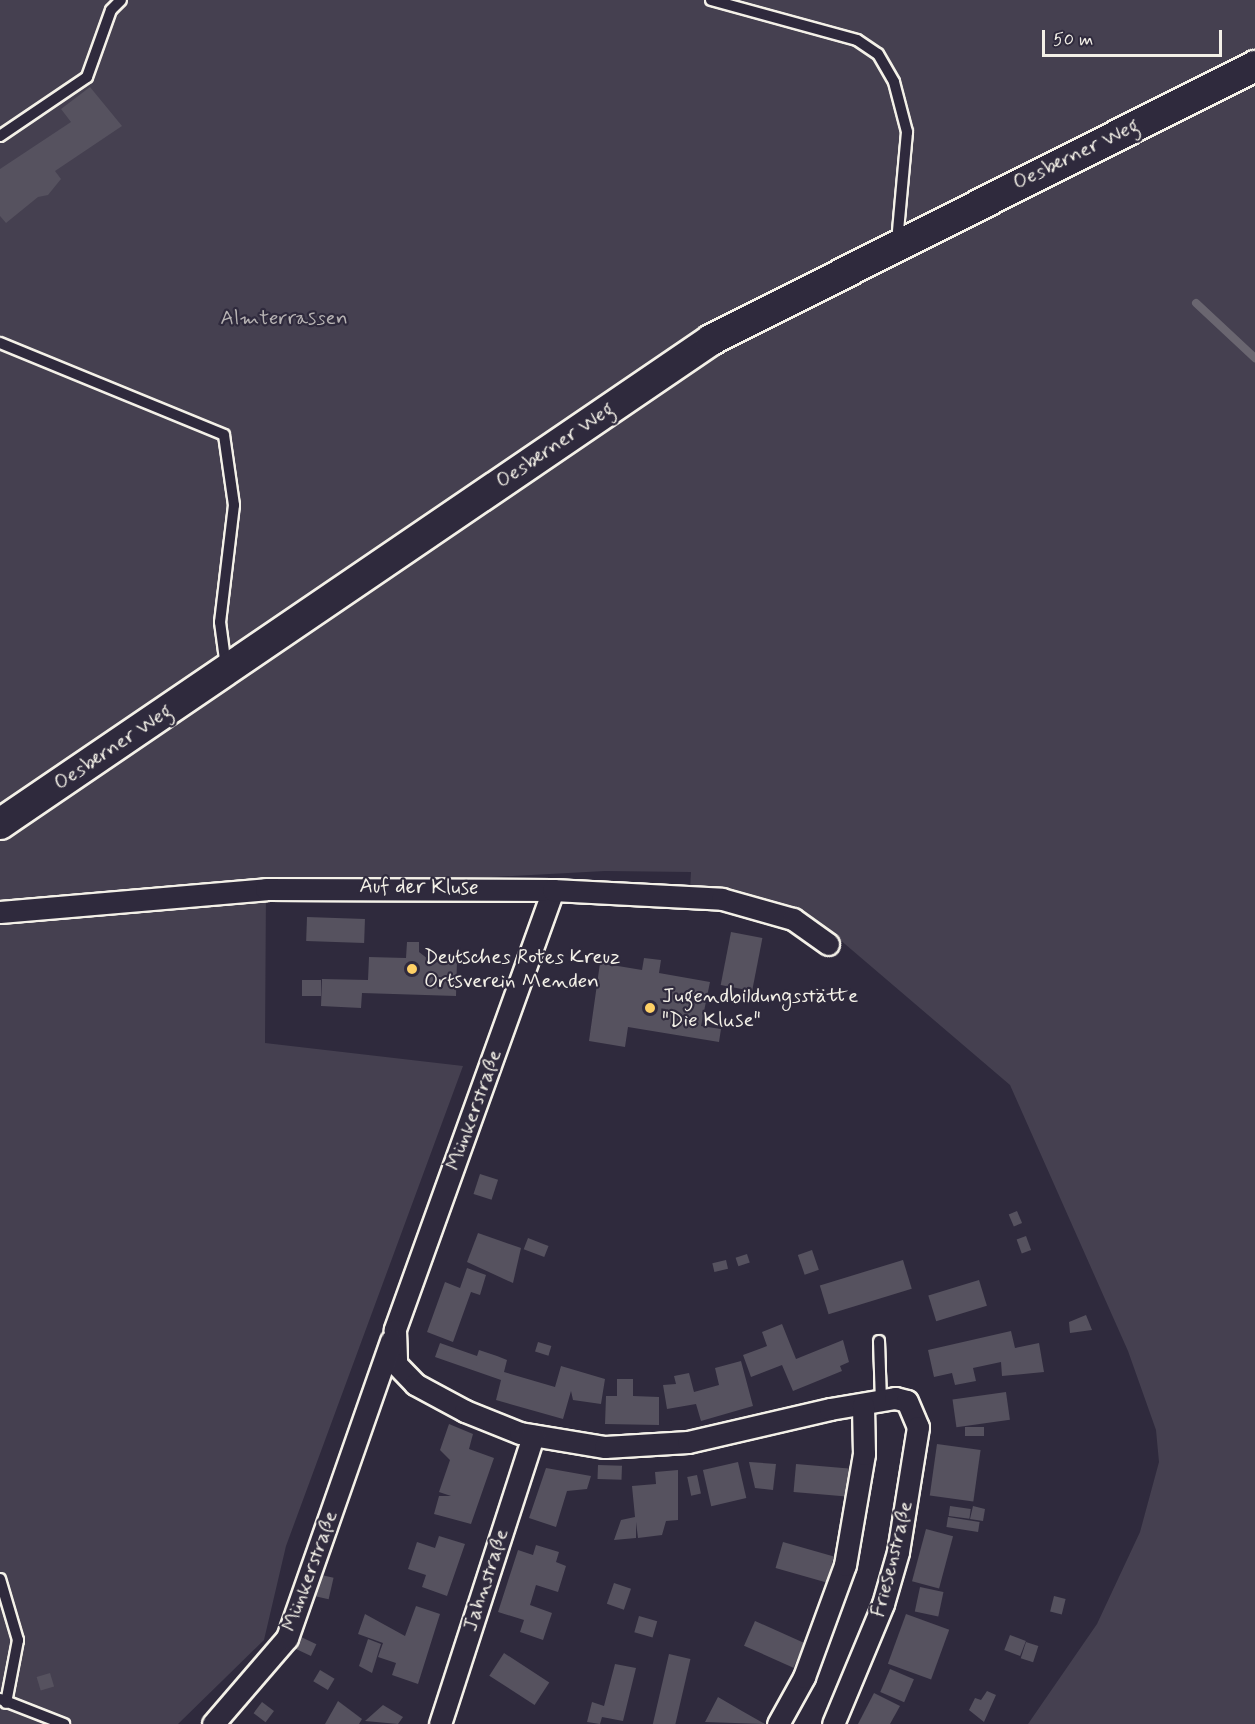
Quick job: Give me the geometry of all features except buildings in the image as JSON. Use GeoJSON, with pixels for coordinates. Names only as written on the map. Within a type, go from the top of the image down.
{"type":"FeatureCollection","features":[{"type":"Feature","properties":{"kind":"street","name":"Oesberner Weg"},"geometry":{"type":"LineString","coordinates":[[0,824],[711,340],[897,242],[1255,66]]}},
{"type":"Feature","properties":{"kind":"street","name":"Auf der Kluse"},"geometry":{"type":"LineString","coordinates":[[0,912],[288,888],[554,890],[733,901],[793,919],[828,944]]}},
{"type":"Feature","properties":{"kind":"street","name":"Münkerstraße"},"geometry":{"type":"LineString","coordinates":[[213,1724],[286,1638],[554,890]]}},
{"type":"Feature","properties":{"kind":"street"},"geometry":{"type":"LineString","coordinates":[[394,1336],[396,1364],[415,1384],[465,1411],[534,1436],[645,1447],[880,1401]]}},
{"type":"Feature","properties":{"kind":"street","name":"Friesenstraße"},"geometry":{"type":"LineString","coordinates":[[778,1724],[804,1677],[845,1565],[864,1454],[880,1401],[907,1401],[918,1427],[898,1552],[884,1604],[834,1724]]}},
{"type":"Feature","properties":{"kind":"street","name":"Jahnstraße"},"geometry":{"type":"LineString","coordinates":[[440,1724],[534,1436]]}},
{"type":"Feature","properties":{"kind":"lane"},"geometry":{"type":"LineString","coordinates":[[0,136],[87,77],[111,10],[121,0]]}},
{"type":"Feature","properties":{"kind":"lane"},"geometry":{"type":"LineString","coordinates":[[711,0],[857,39],[878,54],[894,82],[907,132],[897,242]]}},
{"type":"Feature","properties":{"kind":"lane"},"geometry":{"type":"LineString","coordinates":[[0,343],[224,435],[234,505],[220,622],[227,670]]}},
{"type":"Feature","properties":{"kind":"lane"},"geometry":{"type":"LineString","coordinates":[[879,1341],[880,1401]]}},
{"type":"Feature","properties":{"kind":"lane"},"geometry":{"type":"LineString","coordinates":[[0,1579],[18,1640],[3,1701],[64,1724]]}},
{"type":"Feature","properties":{"kind":"green space","name":"Almterrassen"},"geometry":{"type":"Polygon","coordinates":[[[0,0],[1255,0],[1255,1724],[1028,1724],[1097,1624],[1140,1532],[1159,1462],[1156,1430],[1128,1351],[1010,1085],[818,921],[767,900],[690,889],[691,872],[605,871],[266,889],[265,1043],[463,1066],[286,1546],[264,1640],[178,1724],[0,1724],[0,0]]]}},
{"type":"Feature","properties":{"kind":"waterway"},"geometry":{"type":"LineString","coordinates":[[1196,303],[1255,358]]}},
{"type":"Feature","properties":{"kind":"place","name":"Deutsches Rotes Kreuz Ortsverein Menden"},"geometry":{"type":"Point","coordinates":[412,969]}},
{"type":"Feature","properties":{"kind":"place","name":"Jugendbildungsstätte \"Die Kluse\""},"geometry":{"type":"Point","coordinates":[650,1008]}}]}
